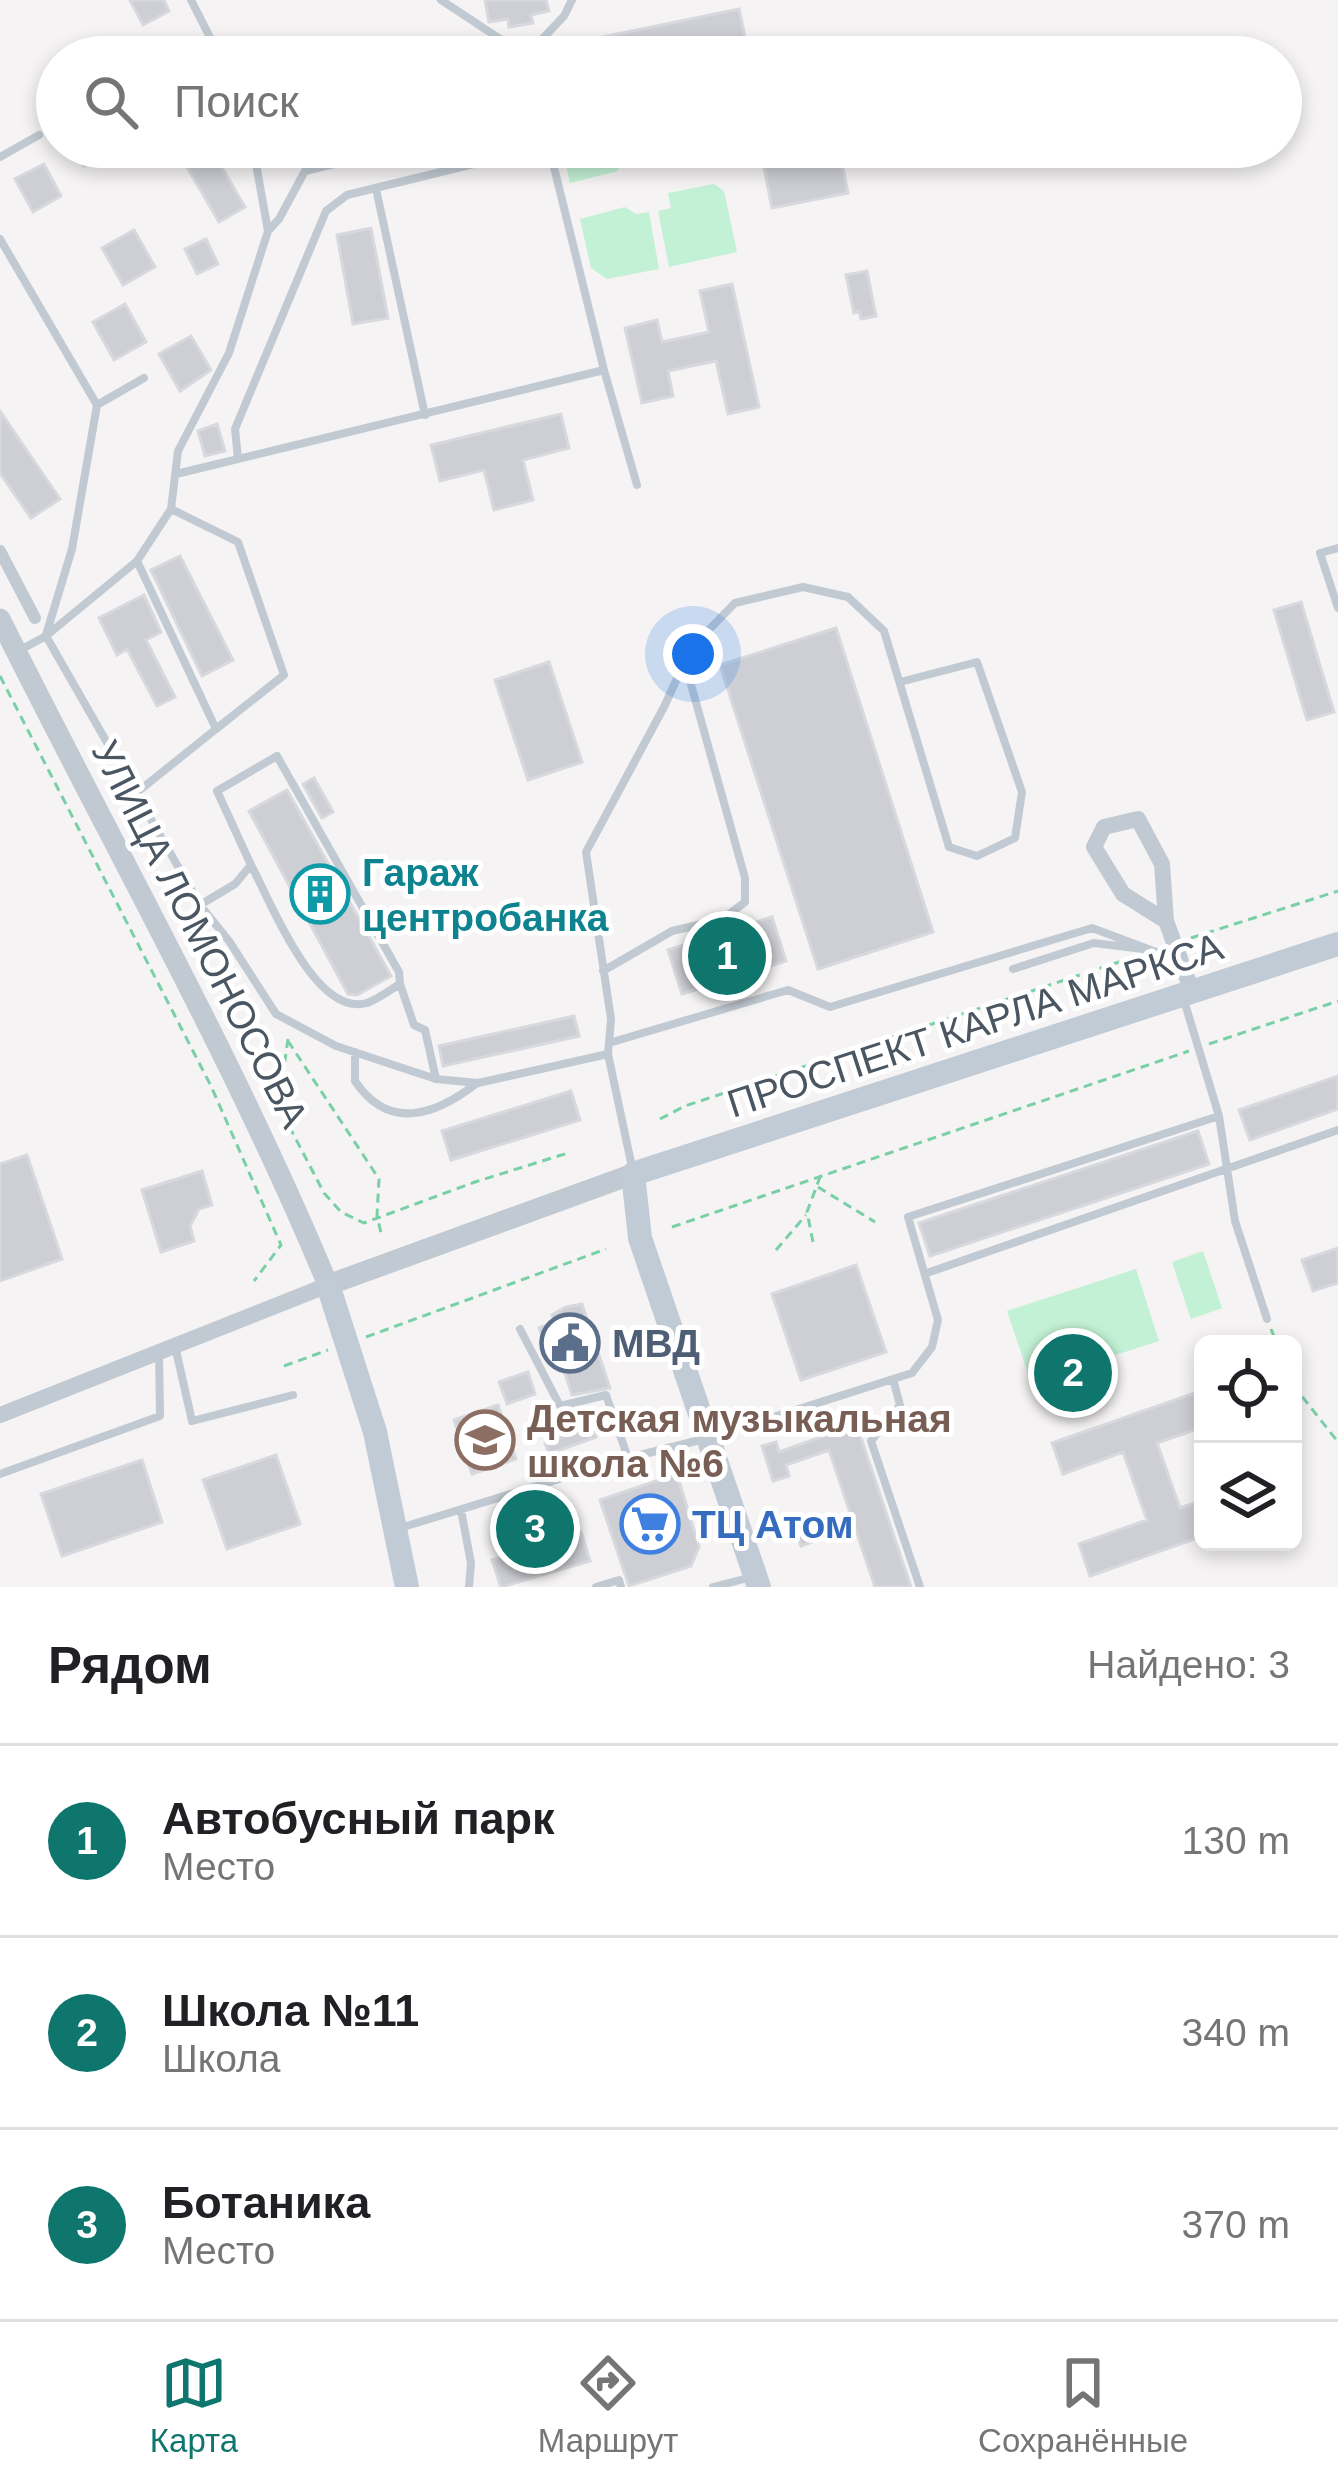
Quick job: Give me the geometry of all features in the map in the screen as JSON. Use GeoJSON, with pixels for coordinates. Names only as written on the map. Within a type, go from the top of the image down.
{"type":"FeatureCollection","features":[{"type":"Feature","properties":{"kind":"main road","name":"ПРОСПЕКТ КАРЛА МАРКСА"},"geometry":{"type":"LineString","coordinates":[[633,1174],[1338,944]]}},
{"type":"Feature","properties":{"kind":"main road"},"geometry":{"type":"LineString","coordinates":[[633,1174],[640,1238],[757,1581]]}},
{"type":"Feature","properties":{"kind":"main road"},"geometry":{"type":"LineString","coordinates":[[328,1285],[375,1432],[407,1587]]}},
{"type":"Feature","properties":{"kind":"street"},"geometry":{"type":"LineString","coordinates":[[0,551],[35,618]]}},
{"type":"Feature","properties":{"kind":"street","name":"УЛИЦА ЛОМОНОСОВА"},"geometry":{"type":"LineString","coordinates":[[0,619],[175,956],[328,1285]]}},
{"type":"Feature","properties":{"kind":"street"},"geometry":{"type":"LineString","coordinates":[[1166,921],[1123,894],[1094,848],[1104,827],[1138,819],[1162,864],[1166,921],[1166,947],[1181,963],[1188,996]]}},
{"type":"Feature","properties":{"kind":"street","name":"ПРОСПЕКТ КАРЛА МАРКСА"},"geometry":{"type":"LineString","coordinates":[[0,1415],[328,1285],[633,1174]]}},
{"type":"Feature","properties":{"kind":"lane"},"geometry":{"type":"LineString","coordinates":[[191,0],[209,36]]}},
{"type":"Feature","properties":{"kind":"lane"},"geometry":{"type":"LineString","coordinates":[[441,0],[496,36]]}},
{"type":"Feature","properties":{"kind":"lane"},"geometry":{"type":"LineString","coordinates":[[545,36],[572,0]]}},
{"type":"Feature","properties":{"kind":"lane"},"geometry":{"type":"LineString","coordinates":[[0,157],[36,137]]}},
{"type":"Feature","properties":{"kind":"lane"},"geometry":{"type":"LineString","coordinates":[[257,168],[268,231]]}},
{"type":"Feature","properties":{"kind":"lane"},"geometry":{"type":"LineString","coordinates":[[16,652],[46,636],[137,561],[171,508],[178,451],[229,352],[268,231],[305,171],[318,168]]}},
{"type":"Feature","properties":{"kind":"lane"},"geometry":{"type":"LineString","coordinates":[[238,459],[235,429],[326,211],[347,195],[459,168]]}},
{"type":"Feature","properties":{"kind":"lane"},"geometry":{"type":"LineString","coordinates":[[554,168],[637,485]]}},
{"type":"Feature","properties":{"kind":"lane"},"geometry":{"type":"LineString","coordinates":[[376,189],[425,415]]}},
{"type":"Feature","properties":{"kind":"lane"},"geometry":{"type":"LineString","coordinates":[[0,238],[97,405],[72,549],[46,636],[200,905],[275,1014],[355,1052],[436,1078],[478,1083],[608,1054]]}},
{"type":"Feature","properties":{"kind":"lane"},"geometry":{"type":"LineString","coordinates":[[176,474],[604,370]]}},
{"type":"Feature","properties":{"kind":"lane"},"geometry":{"type":"LineString","coordinates":[[97,405],[144,378]]}},
{"type":"Feature","properties":{"kind":"lane"},"geometry":{"type":"LineString","coordinates":[[135,794],[284,675],[238,542],[171,508]]}},
{"type":"Feature","properties":{"kind":"lane"},"geometry":{"type":"LineString","coordinates":[[1338,548],[1320,553],[1338,608]]}},
{"type":"Feature","properties":{"kind":"lane"},"geometry":{"type":"LineString","coordinates":[[137,561],[216,729]]}},
{"type":"Feature","properties":{"kind":"lane"},"geometry":{"type":"LineString","coordinates":[[633,1174],[608,1054],[611,1018],[586,852],[691,648],[735,603],[803,587],[848,597],[884,631],[949,847],[977,856],[1015,838],[1022,792],[977,662],[900,682]]}},
{"type":"Feature","properties":{"kind":"lane"},"geometry":{"type":"LineString","coordinates":[[603,971],[672,931],[723,919],[745,902],[745,878],[685,661]]}},
{"type":"Feature","properties":{"kind":"lane"},"geometry":{"type":"LineString","coordinates":[[400,984],[364,1004],[346,1002],[318,986],[251,865],[217,791],[277,756],[399,972],[414,1025],[424,1030],[436,1078]]}},
{"type":"Feature","properties":{"kind":"lane"},"geometry":{"type":"LineString","coordinates":[[200,905],[235,884],[251,865]]}},
{"type":"Feature","properties":{"kind":"lane"},"geometry":{"type":"LineString","coordinates":[[609,1043],[788,990],[830,1006],[1092,928],[1166,947]]}},
{"type":"Feature","properties":{"kind":"lane"},"geometry":{"type":"LineString","coordinates":[[1013,969],[1094,944],[1166,947]]}},
{"type":"Feature","properties":{"kind":"lane"},"geometry":{"type":"LineString","coordinates":[[1188,996],[1219,1116],[1235,1221],[1267,1319]]}},
{"type":"Feature","properties":{"kind":"lane"},"geometry":{"type":"LineString","coordinates":[[355,1052],[355,1081],[383,1110],[408,1114],[449,1105],[478,1083]]}},
{"type":"Feature","properties":{"kind":"lane"},"geometry":{"type":"LineString","coordinates":[[398,1529],[912,1373],[932,1347],[938,1320],[908,1217],[1219,1116]]}},
{"type":"Feature","properties":{"kind":"lane"},"geometry":{"type":"LineString","coordinates":[[927,1273],[1338,1130]]}},
{"type":"Feature","properties":{"kind":"lane"},"geometry":{"type":"LineString","coordinates":[[520,1329],[560,1406],[606,1395],[628,1458]]}},
{"type":"Feature","properties":{"kind":"lane"},"geometry":{"type":"LineString","coordinates":[[167,1347],[192,1421],[293,1395]]}},
{"type":"Feature","properties":{"kind":"lane"},"geometry":{"type":"LineString","coordinates":[[0,1474],[160,1416],[167,1347]]}},
{"type":"Feature","properties":{"kind":"lane"},"geometry":{"type":"LineString","coordinates":[[893,1379],[900,1405],[871,1441],[920,1587]]}},
{"type":"Feature","properties":{"kind":"lane"},"geometry":{"type":"LineString","coordinates":[[460,1510],[471,1563],[469,1587]]}},
{"type":"Feature","properties":{"kind":"lane"},"geometry":{"type":"LineString","coordinates":[[596,1587],[619,1580],[621,1587]]}},
{"type":"Feature","properties":{"kind":"lane"},"geometry":{"type":"LineString","coordinates":[[713,1587],[757,1581]]}},
{"type":"Feature","properties":{"kind":"path"},"geometry":{"type":"LineString","coordinates":[[0,676],[211,1085],[280,1244],[254,1281]]}},
{"type":"Feature","properties":{"kind":"path"},"geometry":{"type":"LineString","coordinates":[[660,1119],[685,1106],[1338,891]]}},
{"type":"Feature","properties":{"kind":"path"},"geometry":{"type":"LineString","coordinates":[[672,1227],[1338,1001]]}},
{"type":"Feature","properties":{"kind":"path"},"geometry":{"type":"LineString","coordinates":[[275,1014],[379,1179],[381,1233]]}},
{"type":"Feature","properties":{"kind":"path"},"geometry":{"type":"LineString","coordinates":[[287,1039],[279,1101],[288,1124],[324,1193],[340,1212],[364,1223],[475,1181],[571,1152]]}},
{"type":"Feature","properties":{"kind":"path"},"geometry":{"type":"LineString","coordinates":[[776,1250],[808,1214],[820,1177]]}},
{"type":"Feature","properties":{"kind":"path"},"geometry":{"type":"LineString","coordinates":[[817,1186],[875,1222]]}},
{"type":"Feature","properties":{"kind":"path"},"geometry":{"type":"LineString","coordinates":[[808,1214],[813,1242]]}},
{"type":"Feature","properties":{"kind":"path"},"geometry":{"type":"LineString","coordinates":[[284,1366],[606,1249]]}},
{"type":"Feature","properties":{"kind":"path"},"geometry":{"type":"LineString","coordinates":[[1267,1319],[1273,1335]]}},
{"type":"Feature","properties":{"kind":"path"},"geometry":{"type":"LineString","coordinates":[[1302,1396],[1338,1442]]}},
{"type":"Feature","properties":{"kind":"green space"},"geometry":{"type":"Polygon","coordinates":[[[567,168],[619,168],[618,171],[570,183],[567,168]]]}},
{"type":"Feature","properties":{"kind":"green space"},"geometry":{"type":"Polygon","coordinates":[[[714,184],[724,191],[737,252],[669,267],[658,211],[671,208],[668,193],[714,184]]]}},
{"type":"Feature","properties":{"kind":"green space"},"geometry":{"type":"Polygon","coordinates":[[[625,207],[636,214],[649,212],[659,269],[607,279],[591,268],[580,219],[625,207]]]}},
{"type":"Feature","properties":{"kind":"green space"},"geometry":{"type":"Polygon","coordinates":[[[1203,1251],[1222,1308],[1191,1319],[1172,1262],[1203,1251]]]}},
{"type":"Feature","properties":{"kind":"green space"},"geometry":{"type":"Polygon","coordinates":[[[1136,1269],[1159,1341],[1031,1382],[1007,1311],[1136,1269]]]}},
{"type":"Feature","properties":{"kind":"building"},"geometry":{"type":"Polygon","coordinates":[[[130,0],[164,0],[169,11],[143,25],[130,0]]]}},
{"type":"Feature","properties":{"kind":"building"},"geometry":{"type":"Polygon","coordinates":[[[485,0],[546,0],[549,11],[531,15],[533,23],[509,27],[508,19],[489,22],[485,0]]]}},
{"type":"Feature","properties":{"kind":"building"},"geometry":{"type":"Polygon","coordinates":[[[739,9],[745,36],[608,36],[739,9]]]}},
{"type":"Feature","properties":{"kind":"building"},"geometry":{"type":"Polygon","coordinates":[[[46,168],[61,196],[33,212],[15,179],[46,168]]]}},
{"type":"Feature","properties":{"kind":"building"},"geometry":{"type":"Polygon","coordinates":[[[188,168],[222,168],[245,207],[219,222],[188,168]]]}},
{"type":"Feature","properties":{"kind":"building"},"geometry":{"type":"Polygon","coordinates":[[[764,168],[843,168],[848,193],[772,208],[764,168]]]}},
{"type":"Feature","properties":{"kind":"building"},"geometry":{"type":"Polygon","coordinates":[[[371,228],[388,318],[353,324],[337,235],[371,228]]]}},
{"type":"Feature","properties":{"kind":"building"},"geometry":{"type":"Polygon","coordinates":[[[134,230],[155,267],[123,285],[102,248],[134,230]]]}},
{"type":"Feature","properties":{"kind":"building"},"geometry":{"type":"Polygon","coordinates":[[[206,239],[218,264],[197,274],[185,249],[206,239]]]}},
{"type":"Feature","properties":{"kind":"building"},"geometry":{"type":"Polygon","coordinates":[[[867,271],[876,316],[861,319],[859,311],[854,313],[846,275],[867,271]]]}},
{"type":"Feature","properties":{"kind":"building"},"geometry":{"type":"Polygon","coordinates":[[[732,284],[759,407],[728,414],[716,361],[668,371],[673,396],[642,403],[625,328],[657,320],[662,342],[709,332],[700,291],[732,284]]]}},
{"type":"Feature","properties":{"kind":"building"},"geometry":{"type":"Polygon","coordinates":[[[125,304],[146,342],[114,360],[93,322],[125,304]]]}},
{"type":"Feature","properties":{"kind":"building"},"geometry":{"type":"Polygon","coordinates":[[[191,336],[211,370],[180,391],[159,354],[191,336]]]}},
{"type":"Feature","properties":{"kind":"building"},"geometry":{"type":"Polygon","coordinates":[[[0,411],[60,499],[31,518],[0,473],[0,411]]]}},
{"type":"Feature","properties":{"kind":"building"},"geometry":{"type":"Polygon","coordinates":[[[561,414],[569,448],[523,460],[533,500],[494,510],[484,470],[440,481],[431,445],[561,414]]]}},
{"type":"Feature","properties":{"kind":"building"},"geometry":{"type":"Polygon","coordinates":[[[217,424],[225,451],[205,456],[198,431],[217,424]]]}},
{"type":"Feature","properties":{"kind":"building"},"geometry":{"type":"Polygon","coordinates":[[[180,556],[233,660],[202,676],[151,570],[180,556]]]}},
{"type":"Feature","properties":{"kind":"building"},"geometry":{"type":"Polygon","coordinates":[[[144,595],[161,632],[146,640],[175,697],[157,706],[127,649],[117,655],[99,618],[144,595]]]}},
{"type":"Feature","properties":{"kind":"building"},"geometry":{"type":"Polygon","coordinates":[[[1301,602],[1334,712],[1307,720],[1274,610],[1301,602]]]}},
{"type":"Feature","properties":{"kind":"building"},"geometry":{"type":"Polygon","coordinates":[[[836,628],[933,932],[818,969],[720,665],[836,628]]]}},
{"type":"Feature","properties":{"kind":"building"},"geometry":{"type":"Polygon","coordinates":[[[549,662],[582,762],[528,780],[495,680],[549,662]]]}},
{"type":"Feature","properties":{"kind":"building"},"geometry":{"type":"Polygon","coordinates":[[[314,778],[333,812],[322,818],[303,784],[314,778]]]}},
{"type":"Feature","properties":{"kind":"building","name":"Гараж центробанка"},"geometry":{"type":"Polygon","coordinates":[[[287,790],[391,976],[357,995],[348,994],[249,811],[287,790]]]}},
{"type":"Feature","properties":{"kind":"building"},"geometry":{"type":"Polygon","coordinates":[[[772,917],[786,961],[682,994],[668,950],[772,917]]]}},
{"type":"Feature","properties":{"kind":"building"},"geometry":{"type":"Polygon","coordinates":[[[574,1016],[579,1036],[443,1066],[439,1046],[574,1016]]]}},
{"type":"Feature","properties":{"kind":"building"},"geometry":{"type":"Polygon","coordinates":[[[1338,1076],[1338,1109],[1250,1140],[1239,1110],[1338,1076]]]}},
{"type":"Feature","properties":{"kind":"building"},"geometry":{"type":"Polygon","coordinates":[[[571,1091],[580,1120],[451,1160],[442,1131],[571,1091]]]}},
{"type":"Feature","properties":{"kind":"building"},"geometry":{"type":"Polygon","coordinates":[[[1198,1131],[1209,1164],[930,1256],[919,1223],[1198,1131]]]}},
{"type":"Feature","properties":{"kind":"building"},"geometry":{"type":"Polygon","coordinates":[[[27,1155],[62,1259],[0,1281],[0,1164],[27,1155]]]}},
{"type":"Feature","properties":{"kind":"building"},"geometry":{"type":"Polygon","coordinates":[[[202,1171],[212,1205],[199,1209],[190,1226],[194,1241],[161,1252],[142,1190],[202,1171]]]}},
{"type":"Feature","properties":{"kind":"building"},"geometry":{"type":"Polygon","coordinates":[[[1338,1248],[1338,1283],[1313,1291],[1302,1260],[1338,1248]]]}},
{"type":"Feature","properties":{"kind":"building"},"geometry":{"type":"Polygon","coordinates":[[[856,1265],[886,1352],[801,1380],[772,1294],[856,1265]]]}},
{"type":"Feature","properties":{"kind":"building","name":"МВД"},"geometry":{"type":"Polygon","coordinates":[[[582,1304],[610,1388],[572,1395],[560,1358],[551,1361],[539,1328],[555,1322],[552,1315],[566,1307],[582,1304]]]}},
{"type":"Feature","properties":{"kind":"building"},"geometry":{"type":"Polygon","coordinates":[[[528,1372],[535,1394],[507,1404],[499,1382],[528,1372]]]}},
{"type":"Feature","properties":{"kind":"building"},"geometry":{"type":"Polygon","coordinates":[[[1194,1393],[1194,1430],[1157,1443],[1180,1508],[1194,1503],[1194,1539],[1090,1576],[1079,1544],[1147,1520],[1123,1452],[1063,1474],[1052,1443],[1194,1393]]]}},
{"type":"Feature","properties":{"kind":"building","name":"Детская музыкальная школа №6"},"geometry":{"type":"Polygon","coordinates":[[[498,1405],[516,1459],[472,1474],[454,1420],[498,1405]]]}},
{"type":"Feature","properties":{"kind":"building"},"geometry":{"type":"Polygon","coordinates":[[[564,1413],[571,1433],[592,1426],[596,1437],[549,1454],[545,1443],[559,1438],[552,1418],[564,1413]]]}},
{"type":"Feature","properties":{"kind":"building"},"geometry":{"type":"Polygon","coordinates":[[[854,1415],[911,1587],[875,1587],[829,1450],[786,1465],[789,1476],[773,1481],[762,1446],[776,1442],[779,1452],[824,1436],[821,1426],[854,1415]]]}},
{"type":"Feature","properties":{"kind":"building"},"geometry":{"type":"Polygon","coordinates":[[[276,1455],[300,1524],[227,1549],[203,1480],[276,1455]]]}},
{"type":"Feature","properties":{"kind":"building"},"geometry":{"type":"Polygon","coordinates":[[[142,1460],[162,1522],[62,1556],[41,1494],[142,1460]]]}},
{"type":"Feature","properties":{"kind":"building","name":"ТЦ Атом"},"geometry":{"type":"Polygon","coordinates":[[[677,1474],[699,1547],[691,1566],[629,1586],[600,1500],[677,1474]]]}},
{"type":"Feature","properties":{"kind":"building"},"geometry":{"type":"Polygon","coordinates":[[[559,1504],[569,1536],[581,1532],[590,1561],[501,1587],[492,1560],[511,1554],[501,1522],[559,1504]]]}},
{"type":"Feature","properties":{"kind":"building"},"geometry":{"type":"Polygon","coordinates":[[[820,1519],[826,1537],[801,1546],[794,1528],[820,1519]]]}},
{"type":"Feature","properties":{"kind":"place","name":"Гараж центробанка"},"geometry":{"type":"Point","coordinates":[320,894]}},
{"type":"Feature","properties":{"kind":"place","name":"Автобусный парк"},"geometry":{"type":"Point","coordinates":[727,956]}},
{"type":"Feature","properties":{"kind":"place","name":"МВД"},"geometry":{"type":"Point","coordinates":[570,1343]}},
{"type":"Feature","properties":{"kind":"place","name":"Школа №11"},"geometry":{"type":"Point","coordinates":[1073,1373]}},
{"type":"Feature","properties":{"kind":"place","name":"Детская музыкальная школа №6"},"geometry":{"type":"Point","coordinates":[485,1440]}},
{"type":"Feature","properties":{"kind":"place","name":"ТЦ Атом"},"geometry":{"type":"Point","coordinates":[650,1524]}},
{"type":"Feature","properties":{"kind":"place","name":"Ботаника"},"geometry":{"type":"Point","coordinates":[535,1529]}}]}
